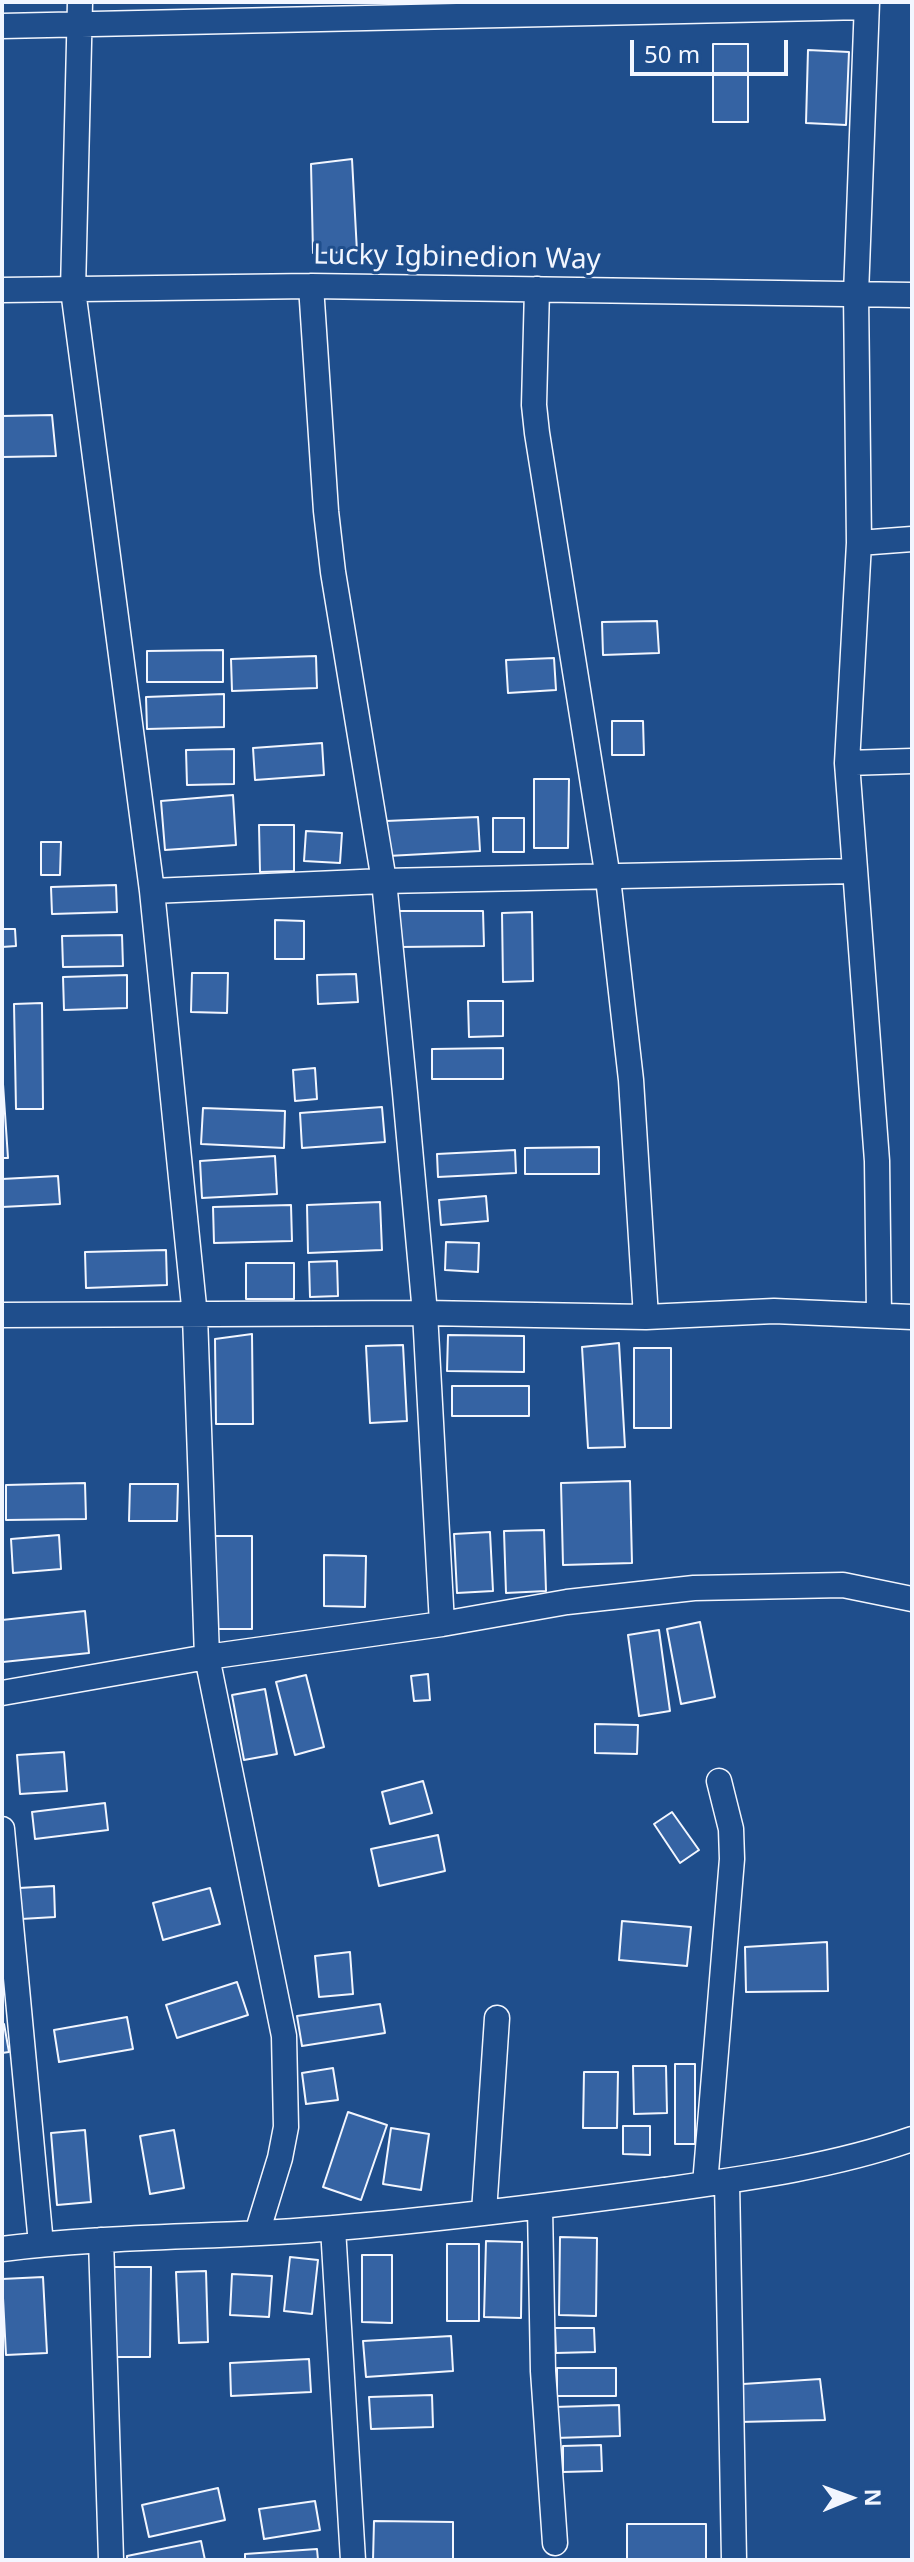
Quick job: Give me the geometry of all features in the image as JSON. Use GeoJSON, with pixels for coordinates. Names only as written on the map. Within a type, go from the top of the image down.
{"type":"FeatureCollection","features":[{"type":"Feature","properties":{"kind":"street"},"geometry":{"type":"LineString","coordinates":[[2,26],[80,14],[866,4],[856,294],[859,543],[847,763],[877,1161],[879,1315]]}},
{"type":"Feature","properties":{"kind":"street"},"geometry":{"type":"LineString","coordinates":[[80,14],[73,290],[152,891],[195,1316],[207,1657],[284,2036],[286,2127],[257,2233]]}},
{"type":"Feature","properties":{"kind":"street"},"geometry":{"type":"LineString","coordinates":[[311,286],[333,572],[384,881],[425,1313],[442,1624]]}},
{"type":"Feature","properties":{"kind":"street","name":"Lucky Igbinedion Way"},"geometry":{"type":"LineString","coordinates":[[2,290],[311,286],[912,295]]}},
{"type":"Feature","properties":{"kind":"street"},"geometry":{"type":"LineString","coordinates":[[537,289],[534,405],[608,878],[631,1080],[646,1317]]}},
{"type":"Feature","properties":{"kind":"street"},"geometry":{"type":"LineString","coordinates":[[859,543],[912,539]]}},
{"type":"Feature","properties":{"kind":"street"},"geometry":{"type":"LineString","coordinates":[[847,763],[912,761]]}},
{"type":"Feature","properties":{"kind":"street"},"geometry":{"type":"LineString","coordinates":[[152,891],[384,881],[855,871]]}},
{"type":"Feature","properties":{"kind":"street"},"geometry":{"type":"LineString","coordinates":[[2,1315],[425,1313],[646,1317],[774,1311],[912,1317]]}},
{"type":"Feature","properties":{"kind":"street"},"geometry":{"type":"LineString","coordinates":[[2,1693],[207,1657],[442,1624],[567,1602],[694,1588],[843,1585],[912,1599]]}},
{"type":"Feature","properties":{"kind":"street"},"geometry":{"type":"LineString","coordinates":[[719,1781],[731,1829],[732,1859],[716,2182],[734,2560]]}},
{"type":"Feature","properties":{"kind":"street"},"geometry":{"type":"LineString","coordinates":[[2,1829],[41,2244]]}},
{"type":"Feature","properties":{"kind":"street"},"geometry":{"type":"LineString","coordinates":[[484,2212],[497,2018]]}},
{"type":"Feature","properties":{"kind":"street"},"geometry":{"type":"LineString","coordinates":[[2,2249],[101,2240],[333,2228],[540,2207],[808,2168],[912,2139]]}},
{"type":"Feature","properties":{"kind":"street"},"geometry":{"type":"LineString","coordinates":[[540,2207],[543,2371],[555,2543]]}},
{"type":"Feature","properties":{"kind":"street"},"geometry":{"type":"LineString","coordinates":[[333,2228],[353,2560]]}},
{"type":"Feature","properties":{"kind":"street"},"geometry":{"type":"LineString","coordinates":[[101,2240],[111,2560]]}},
{"type":"Feature","properties":{"kind":"building"},"geometry":{"type":"Polygon","coordinates":[[[713,44],[748,44],[748,122],[713,122],[713,44]]]}},
{"type":"Feature","properties":{"kind":"building"},"geometry":{"type":"Polygon","coordinates":[[[808,50],[849,52],[846,125],[806,123],[808,50]]]}},
{"type":"Feature","properties":{"kind":"building"},"geometry":{"type":"Polygon","coordinates":[[[352,159],[357,252],[313,253],[311,164],[352,159]]]}},
{"type":"Feature","properties":{"kind":"building"},"geometry":{"type":"Polygon","coordinates":[[[52,415],[56,456],[2,457],[2,416],[52,415]]]}},
{"type":"Feature","properties":{"kind":"building"},"geometry":{"type":"Polygon","coordinates":[[[657,621],[659,653],[603,655],[602,622],[657,621]]]}},
{"type":"Feature","properties":{"kind":"building"},"geometry":{"type":"Polygon","coordinates":[[[223,650],[223,682],[147,682],[147,651],[223,650]]]}},
{"type":"Feature","properties":{"kind":"building"},"geometry":{"type":"Polygon","coordinates":[[[316,656],[317,688],[232,691],[231,659],[316,656]]]}},
{"type":"Feature","properties":{"kind":"building"},"geometry":{"type":"Polygon","coordinates":[[[554,658],[556,690],[508,693],[506,660],[554,658]]]}},
{"type":"Feature","properties":{"kind":"building"},"geometry":{"type":"Polygon","coordinates":[[[224,694],[224,727],[147,729],[146,697],[224,694]]]}},
{"type":"Feature","properties":{"kind":"building"},"geometry":{"type":"Polygon","coordinates":[[[612,721],[643,721],[644,755],[612,755],[612,721]]]}},
{"type":"Feature","properties":{"kind":"building"},"geometry":{"type":"Polygon","coordinates":[[[322,743],[324,775],[255,780],[253,748],[322,743]]]}},
{"type":"Feature","properties":{"kind":"building"},"geometry":{"type":"Polygon","coordinates":[[[234,749],[234,784],[187,785],[186,750],[234,749]]]}},
{"type":"Feature","properties":{"kind":"building"},"geometry":{"type":"Polygon","coordinates":[[[534,779],[569,779],[568,848],[534,848],[534,779]]]}},
{"type":"Feature","properties":{"kind":"building"},"geometry":{"type":"Polygon","coordinates":[[[233,795],[236,845],[165,850],[161,801],[233,795]]]}},
{"type":"Feature","properties":{"kind":"building"},"geometry":{"type":"Polygon","coordinates":[[[478,817],[480,851],[388,856],[386,821],[478,817]]]}},
{"type":"Feature","properties":{"kind":"building"},"geometry":{"type":"Polygon","coordinates":[[[493,818],[524,818],[524,852],[493,852],[493,818]]]}},
{"type":"Feature","properties":{"kind":"building"},"geometry":{"type":"Polygon","coordinates":[[[259,825],[294,825],[294,871],[260,872],[259,825]]]}},
{"type":"Feature","properties":{"kind":"building"},"geometry":{"type":"Polygon","coordinates":[[[306,831],[342,833],[340,863],[304,861],[306,831]]]}},
{"type":"Feature","properties":{"kind":"building"},"geometry":{"type":"Polygon","coordinates":[[[41,842],[61,842],[60,875],[41,875],[41,842]]]}},
{"type":"Feature","properties":{"kind":"building"},"geometry":{"type":"Polygon","coordinates":[[[116,885],[117,912],[52,914],[51,887],[116,885]]]}},
{"type":"Feature","properties":{"kind":"building"},"geometry":{"type":"Polygon","coordinates":[[[399,911],[483,911],[484,946],[399,947],[399,911]]]}},
{"type":"Feature","properties":{"kind":"building"},"geometry":{"type":"Polygon","coordinates":[[[532,912],[533,981],[503,982],[502,913],[532,912]]]}},
{"type":"Feature","properties":{"kind":"building"},"geometry":{"type":"Polygon","coordinates":[[[275,920],[304,921],[304,959],[275,959],[275,920]]]}},
{"type":"Feature","properties":{"kind":"building"},"geometry":{"type":"Polygon","coordinates":[[[2,929],[15,929],[16,946],[2,947],[2,929]]]}},
{"type":"Feature","properties":{"kind":"building"},"geometry":{"type":"Polygon","coordinates":[[[122,935],[123,966],[63,967],[62,936],[122,935]]]}},
{"type":"Feature","properties":{"kind":"building"},"geometry":{"type":"Polygon","coordinates":[[[192,973],[228,973],[227,1013],[191,1012],[192,973]]]}},
{"type":"Feature","properties":{"kind":"building"},"geometry":{"type":"Polygon","coordinates":[[[356,974],[358,1002],[318,1004],[317,975],[356,974]]]}},
{"type":"Feature","properties":{"kind":"building"},"geometry":{"type":"Polygon","coordinates":[[[127,975],[127,1008],[64,1010],[63,977],[127,975]]]}},
{"type":"Feature","properties":{"kind":"building"},"geometry":{"type":"Polygon","coordinates":[[[468,1001],[503,1001],[503,1036],[469,1037],[468,1001]]]}},
{"type":"Feature","properties":{"kind":"building"},"geometry":{"type":"Polygon","coordinates":[[[42,1003],[43,1109],[16,1109],[14,1004],[42,1003]]]}},
{"type":"Feature","properties":{"kind":"building"},"geometry":{"type":"Polygon","coordinates":[[[503,1048],[503,1079],[432,1079],[432,1049],[503,1048]]]}},
{"type":"Feature","properties":{"kind":"building"},"geometry":{"type":"Polygon","coordinates":[[[315,1068],[317,1099],[295,1101],[293,1070],[315,1068]]]}},
{"type":"Feature","properties":{"kind":"building"},"geometry":{"type":"Polygon","coordinates":[[[3,1084],[8,1158],[2,1158],[3,1084]]]}},
{"type":"Feature","properties":{"kind":"building"},"geometry":{"type":"Polygon","coordinates":[[[382,1107],[385,1142],[302,1148],[300,1113],[382,1107]]]}},
{"type":"Feature","properties":{"kind":"building"},"geometry":{"type":"Polygon","coordinates":[[[203,1108],[285,1111],[284,1148],[201,1144],[203,1108]]]}},
{"type":"Feature","properties":{"kind":"building"},"geometry":{"type":"Polygon","coordinates":[[[599,1147],[599,1174],[525,1174],[525,1148],[599,1147]]]}},
{"type":"Feature","properties":{"kind":"building"},"geometry":{"type":"Polygon","coordinates":[[[515,1150],[516,1173],[438,1177],[437,1154],[515,1150]]]}},
{"type":"Feature","properties":{"kind":"building"},"geometry":{"type":"Polygon","coordinates":[[[275,1156],[277,1194],[202,1198],[200,1161],[275,1156]]]}},
{"type":"Feature","properties":{"kind":"building"},"geometry":{"type":"Polygon","coordinates":[[[58,1176],[60,1204],[2,1207],[2,1179],[58,1176]]]}},
{"type":"Feature","properties":{"kind":"building"},"geometry":{"type":"Polygon","coordinates":[[[486,1196],[488,1221],[441,1225],[439,1200],[486,1196]]]}},
{"type":"Feature","properties":{"kind":"building"},"geometry":{"type":"Polygon","coordinates":[[[380,1202],[382,1250],[308,1253],[307,1205],[380,1202]]]}},
{"type":"Feature","properties":{"kind":"building"},"geometry":{"type":"Polygon","coordinates":[[[291,1205],[292,1241],[214,1243],[213,1207],[291,1205]]]}},
{"type":"Feature","properties":{"kind":"building"},"geometry":{"type":"Polygon","coordinates":[[[446,1242],[479,1243],[478,1272],[445,1270],[446,1242]]]}},
{"type":"Feature","properties":{"kind":"building"},"geometry":{"type":"Polygon","coordinates":[[[166,1250],[167,1285],[86,1288],[85,1252],[166,1250]]]}},
{"type":"Feature","properties":{"kind":"building"},"geometry":{"type":"Polygon","coordinates":[[[337,1261],[338,1296],[310,1297],[309,1262],[337,1261]]]}},
{"type":"Feature","properties":{"kind":"building"},"geometry":{"type":"Polygon","coordinates":[[[246,1263],[294,1263],[294,1299],[246,1299],[246,1263]]]}},
{"type":"Feature","properties":{"kind":"building"},"geometry":{"type":"Polygon","coordinates":[[[252,1334],[253,1424],[216,1424],[215,1339],[252,1334]]]}},
{"type":"Feature","properties":{"kind":"building"},"geometry":{"type":"Polygon","coordinates":[[[448,1335],[524,1336],[524,1372],[447,1371],[448,1335]]]}},
{"type":"Feature","properties":{"kind":"building"},"geometry":{"type":"Polygon","coordinates":[[[619,1343],[625,1447],[588,1448],[582,1347],[619,1343]]]}},
{"type":"Feature","properties":{"kind":"building"},"geometry":{"type":"Polygon","coordinates":[[[403,1345],[407,1421],[370,1423],[366,1346],[403,1345]]]}},
{"type":"Feature","properties":{"kind":"building"},"geometry":{"type":"Polygon","coordinates":[[[634,1348],[671,1348],[671,1428],[634,1428],[634,1348]]]}},
{"type":"Feature","properties":{"kind":"building"},"geometry":{"type":"Polygon","coordinates":[[[452,1386],[529,1386],[529,1416],[452,1416],[452,1386]]]}},
{"type":"Feature","properties":{"kind":"building"},"geometry":{"type":"Polygon","coordinates":[[[630,1481],[632,1563],[563,1565],[561,1483],[630,1481]]]}},
{"type":"Feature","properties":{"kind":"building"},"geometry":{"type":"Polygon","coordinates":[[[85,1483],[86,1519],[6,1520],[6,1485],[85,1483]]]}},
{"type":"Feature","properties":{"kind":"building"},"geometry":{"type":"Polygon","coordinates":[[[130,1484],[178,1484],[177,1521],[129,1521],[130,1484]]]}},
{"type":"Feature","properties":{"kind":"building"},"geometry":{"type":"Polygon","coordinates":[[[544,1530],[546,1591],[506,1593],[504,1531],[544,1530]]]}},
{"type":"Feature","properties":{"kind":"building"},"geometry":{"type":"Polygon","coordinates":[[[490,1532],[493,1591],[457,1593],[454,1534],[490,1532]]]}},
{"type":"Feature","properties":{"kind":"building"},"geometry":{"type":"Polygon","coordinates":[[[59,1535],[61,1569],[13,1573],[11,1539],[59,1535]]]}},
{"type":"Feature","properties":{"kind":"building"},"geometry":{"type":"Polygon","coordinates":[[[214,1536],[252,1536],[252,1629],[214,1629],[214,1536]]]}},
{"type":"Feature","properties":{"kind":"building"},"geometry":{"type":"Polygon","coordinates":[[[324,1555],[366,1556],[365,1607],[324,1606],[324,1555]]]}},
{"type":"Feature","properties":{"kind":"building"},"geometry":{"type":"Polygon","coordinates":[[[85,1611],[89,1653],[3,1662],[2,1620],[85,1611]]]}},
{"type":"Feature","properties":{"kind":"building"},"geometry":{"type":"Polygon","coordinates":[[[700,1622],[715,1697],[681,1704],[667,1629],[700,1622]]]}},
{"type":"Feature","properties":{"kind":"building"},"geometry":{"type":"Polygon","coordinates":[[[659,1630],[670,1711],[639,1716],[628,1635],[659,1630]]]}},
{"type":"Feature","properties":{"kind":"building"},"geometry":{"type":"Polygon","coordinates":[[[428,1674],[430,1700],[414,1701],[411,1676],[428,1674]]]}},
{"type":"Feature","properties":{"kind":"building"},"geometry":{"type":"Polygon","coordinates":[[[306,1675],[324,1747],[295,1755],[276,1682],[306,1675]]]}},
{"type":"Feature","properties":{"kind":"building"},"geometry":{"type":"Polygon","coordinates":[[[265,1689],[277,1754],[244,1760],[232,1695],[265,1689]]]}},
{"type":"Feature","properties":{"kind":"building"},"geometry":{"type":"Polygon","coordinates":[[[595,1724],[638,1725],[637,1754],[595,1753],[595,1724]]]}},
{"type":"Feature","properties":{"kind":"building"},"geometry":{"type":"Polygon","coordinates":[[[64,1752],[67,1791],[20,1794],[17,1755],[64,1752]]]}},
{"type":"Feature","properties":{"kind":"building"},"geometry":{"type":"Polygon","coordinates":[[[423,1781],[432,1813],[390,1824],[382,1792],[423,1781]]]}},
{"type":"Feature","properties":{"kind":"building"},"geometry":{"type":"Polygon","coordinates":[[[105,1803],[108,1830],[35,1839],[32,1812],[105,1803]]]}},
{"type":"Feature","properties":{"kind":"building"},"geometry":{"type":"Polygon","coordinates":[[[672,1812],[699,1850],[680,1863],[654,1824],[672,1812]]]}},
{"type":"Feature","properties":{"kind":"building"},"geometry":{"type":"Polygon","coordinates":[[[438,1835],[445,1871],[379,1886],[371,1849],[438,1835]]]}},
{"type":"Feature","properties":{"kind":"building"},"geometry":{"type":"Polygon","coordinates":[[[54,1886],[55,1917],[21,1919],[19,1888],[54,1886]]]}},
{"type":"Feature","properties":{"kind":"building"},"geometry":{"type":"Polygon","coordinates":[[[210,1888],[220,1924],[163,1940],[153,1903],[210,1888]]]}},
{"type":"Feature","properties":{"kind":"building"},"geometry":{"type":"Polygon","coordinates":[[[622,1921],[691,1927],[687,1966],[619,1960],[622,1921]]]}},
{"type":"Feature","properties":{"kind":"building"},"geometry":{"type":"Polygon","coordinates":[[[827,1942],[828,1991],[746,1992],[745,1947],[827,1942]]]}},
{"type":"Feature","properties":{"kind":"building"},"geometry":{"type":"Polygon","coordinates":[[[350,1952],[353,1994],[319,1997],[315,1956],[350,1952]]]}},
{"type":"Feature","properties":{"kind":"building"},"geometry":{"type":"Polygon","coordinates":[[[237,1982],[248,2015],[177,2038],[166,2005],[237,1982]]]}},
{"type":"Feature","properties":{"kind":"building"},"geometry":{"type":"Polygon","coordinates":[[[380,2004],[385,2033],[302,2046],[297,2016],[380,2004]]]}},
{"type":"Feature","properties":{"kind":"building"},"geometry":{"type":"Polygon","coordinates":[[[127,2017],[133,2049],[59,2062],[54,2030],[127,2017]]]}},
{"type":"Feature","properties":{"kind":"building"},"geometry":{"type":"Polygon","coordinates":[[[2,2025],[9,2052],[2,2053],[2,2025]]]}},
{"type":"Feature","properties":{"kind":"building"},"geometry":{"type":"Polygon","coordinates":[[[675,2064],[695,2064],[695,2144],[675,2144],[675,2064]]]}},
{"type":"Feature","properties":{"kind":"building"},"geometry":{"type":"Polygon","coordinates":[[[633,2066],[666,2066],[667,2113],[634,2114],[633,2066]]]}},
{"type":"Feature","properties":{"kind":"building"},"geometry":{"type":"Polygon","coordinates":[[[333,2068],[338,2100],[306,2104],[302,2073],[333,2068]]]}},
{"type":"Feature","properties":{"kind":"building"},"geometry":{"type":"Polygon","coordinates":[[[584,2072],[618,2072],[617,2128],[583,2128],[584,2072]]]}},
{"type":"Feature","properties":{"kind":"building"},"geometry":{"type":"Polygon","coordinates":[[[348,2112],[387,2125],[361,2200],[323,2187],[348,2112]]]}},
{"type":"Feature","properties":{"kind":"building"},"geometry":{"type":"Polygon","coordinates":[[[623,2126],[650,2126],[650,2155],[623,2154],[623,2126]]]}},
{"type":"Feature","properties":{"kind":"building"},"geometry":{"type":"Polygon","coordinates":[[[391,2128],[429,2134],[421,2190],[383,2184],[391,2128]]]}},
{"type":"Feature","properties":{"kind":"building"},"geometry":{"type":"Polygon","coordinates":[[[85,2130],[91,2202],[57,2205],[51,2133],[85,2130]]]}},
{"type":"Feature","properties":{"kind":"building"},"geometry":{"type":"Polygon","coordinates":[[[174,2130],[184,2188],[150,2194],[140,2136],[174,2130]]]}},
{"type":"Feature","properties":{"kind":"building"},"geometry":{"type":"Polygon","coordinates":[[[560,2237],[597,2238],[596,2316],[559,2315],[560,2237]]]}},
{"type":"Feature","properties":{"kind":"building"},"geometry":{"type":"Polygon","coordinates":[[[486,2241],[522,2242],[521,2318],[484,2317],[486,2241]]]}},
{"type":"Feature","properties":{"kind":"building"},"geometry":{"type":"Polygon","coordinates":[[[447,2244],[479,2244],[479,2321],[447,2321],[447,2244]]]}},
{"type":"Feature","properties":{"kind":"building"},"geometry":{"type":"Polygon","coordinates":[[[362,2255],[392,2255],[392,2323],[362,2322],[362,2255]]]}},
{"type":"Feature","properties":{"kind":"building"},"geometry":{"type":"Polygon","coordinates":[[[290,2257],[318,2260],[312,2314],[284,2311],[290,2257]]]}},
{"type":"Feature","properties":{"kind":"building"},"geometry":{"type":"Polygon","coordinates":[[[110,2267],[151,2267],[150,2357],[109,2357],[110,2267]]]}},
{"type":"Feature","properties":{"kind":"building"},"geometry":{"type":"Polygon","coordinates":[[[206,2271],[208,2342],[179,2343],[176,2272],[206,2271]]]}},
{"type":"Feature","properties":{"kind":"building"},"geometry":{"type":"Polygon","coordinates":[[[232,2274],[272,2276],[269,2317],[230,2315],[232,2274]]]}},
{"type":"Feature","properties":{"kind":"building"},"geometry":{"type":"Polygon","coordinates":[[[43,2277],[47,2353],[6,2355],[2,2279],[43,2277]]]}},
{"type":"Feature","properties":{"kind":"building"},"geometry":{"type":"Polygon","coordinates":[[[555,2328],[594,2328],[595,2352],[556,2353],[555,2328]]]}},
{"type":"Feature","properties":{"kind":"building"},"geometry":{"type":"Polygon","coordinates":[[[451,2336],[453,2371],[366,2377],[363,2341],[451,2336]]]}},
{"type":"Feature","properties":{"kind":"building"},"geometry":{"type":"Polygon","coordinates":[[[309,2359],[311,2392],[231,2396],[230,2363],[309,2359]]]}},
{"type":"Feature","properties":{"kind":"building"},"geometry":{"type":"Polygon","coordinates":[[[557,2368],[616,2368],[616,2396],[557,2396],[557,2368]]]}},
{"type":"Feature","properties":{"kind":"building"},"geometry":{"type":"Polygon","coordinates":[[[820,2379],[825,2420],[739,2422],[743,2384],[820,2379]]]}},
{"type":"Feature","properties":{"kind":"building"},"geometry":{"type":"Polygon","coordinates":[[[432,2395],[433,2427],[371,2429],[369,2397],[432,2395]]]}},
{"type":"Feature","properties":{"kind":"building"},"geometry":{"type":"Polygon","coordinates":[[[619,2405],[620,2436],[555,2438],[554,2407],[619,2405]]]}},
{"type":"Feature","properties":{"kind":"building"},"geometry":{"type":"Polygon","coordinates":[[[601,2445],[602,2471],[563,2472],[563,2446],[601,2445]]]}},
{"type":"Feature","properties":{"kind":"building"},"geometry":{"type":"Polygon","coordinates":[[[218,2488],[225,2520],[149,2537],[142,2505],[218,2488]]]}},
{"type":"Feature","properties":{"kind":"building"},"geometry":{"type":"Polygon","coordinates":[[[315,2501],[320,2530],[264,2539],[259,2509],[315,2501]]]}},
{"type":"Feature","properties":{"kind":"building"},"geometry":{"type":"Polygon","coordinates":[[[374,2521],[453,2522],[453,2560],[373,2560],[374,2521]]]}},
{"type":"Feature","properties":{"kind":"building"},"geometry":{"type":"Polygon","coordinates":[[[627,2524],[706,2524],[706,2560],[627,2560],[627,2524]]]}},
{"type":"Feature","properties":{"kind":"building"},"geometry":{"type":"Polygon","coordinates":[[[201,2541],[205,2560],[127,2560],[127,2556],[201,2541]]]}},
{"type":"Feature","properties":{"kind":"building"},"geometry":{"type":"Polygon","coordinates":[[[317,2549],[318,2560],[245,2560],[245,2554],[317,2549]]]}}]}
